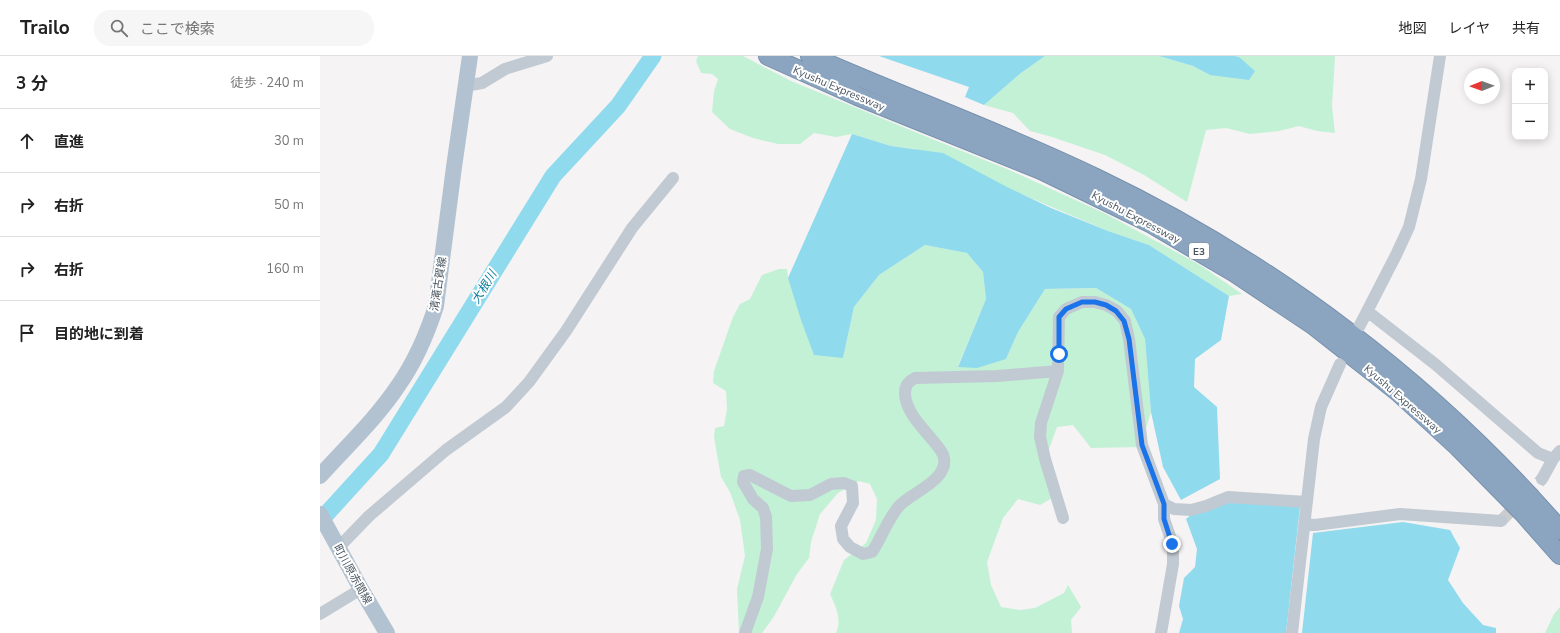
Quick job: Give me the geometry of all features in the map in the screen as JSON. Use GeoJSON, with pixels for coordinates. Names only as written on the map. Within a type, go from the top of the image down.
{"type":"FeatureCollection","features":[{"type":"Feature","properties":{"kind":"highway","name":"Kyushu Expressway"},"geometry":{"type":"LineString","coordinates":[[768,56],[857,96],[1041,170],[1150,223],[1235,273],[1313,326],[1398,392],[1458,447],[1523,513],[1560,555]]}},
{"type":"Feature","properties":{"kind":"highway","name":"Kyushu Expressway"},"geometry":{"type":"LineString","coordinates":[[810,56],[868,82],[1044,154],[1098,178],[1207,237],[1322,312],[1409,381],[1472,438],[1532,498],[1560,530]]}},
{"type":"Feature","properties":{"kind":"main road","name":"清滝古賀線"},"geometry":{"type":"LineString","coordinates":[[320,476],[377,413],[399,386],[410,367],[430,324],[436,306],[470,56]]}},
{"type":"Feature","properties":{"kind":"main road","name":"町川原赤間線"},"geometry":{"type":"LineString","coordinates":[[320,514],[361,589],[388,633]]}},
{"type":"Feature","properties":{"kind":"street"},"geometry":{"type":"LineString","coordinates":[[465,86],[482,83],[505,69],[548,56]]}},
{"type":"Feature","properties":{"kind":"street"},"geometry":{"type":"LineString","coordinates":[[1359,326],[1409,227],[1421,180],[1440,56]]}},
{"type":"Feature","properties":{"kind":"street"},"geometry":{"type":"LineString","coordinates":[[337,546],[369,516],[446,450],[506,407],[529,382],[566,331],[632,228],[673,178]]}},
{"type":"Feature","properties":{"kind":"street"},"geometry":{"type":"LineString","coordinates":[[1063,518],[1045,459],[1040,437],[1041,423],[1058,371],[1059,317],[1066,309],[1082,302],[1095,302],[1106,305],[1116,311],[1124,321],[1129,339],[1142,445],[1164,504],[1164,519],[1172,544],[1173,564],[1161,633]]}},
{"type":"Feature","properties":{"kind":"street"},"geometry":{"type":"LineString","coordinates":[[1367,311],[1435,364],[1538,453],[1557,455],[1542,479]]}},
{"type":"Feature","properties":{"kind":"street"},"geometry":{"type":"LineString","coordinates":[[1292,633],[1317,422],[1321,406],[1340,364]]}},
{"type":"Feature","properties":{"kind":"street"},"geometry":{"type":"LineString","coordinates":[[745,633],[758,597],[767,548],[766,517],[763,508],[753,500],[743,482],[744,476],[750,475],[791,496],[810,495],[831,484],[844,482],[852,486],[853,503],[841,526],[843,539],[850,547],[863,554],[872,552],[900,505],[938,477],[943,468],[944,458],[941,451],[913,415],[906,402],[905,388],[909,381],[915,378],[997,376],[1058,371]]}},
{"type":"Feature","properties":{"kind":"street"},"geometry":{"type":"LineString","coordinates":[[1164,504],[1174,509],[1191,510],[1228,497],[1307,502]]}},
{"type":"Feature","properties":{"kind":"street"},"geometry":{"type":"LineString","coordinates":[[1305,524],[1315,525],[1400,514],[1501,521]]}},
{"type":"Feature","properties":{"kind":"street"},"geometry":{"type":"LineString","coordinates":[[320,614],[361,589]]}},
{"type":"Feature","properties":{"kind":"green space"},"geometry":{"type":"Polygon","coordinates":[[[698,56],[743,56],[791,81],[1007,169],[1106,214],[1200,265],[1242,294],[1229,296],[1149,245],[1108,231],[916,149],[891,146],[852,134],[836,137],[814,133],[800,144],[778,144],[753,138],[730,129],[712,112],[714,92],[718,79],[712,74],[701,73],[696,61],[698,56]]]}},
{"type":"Feature","properties":{"kind":"green space"},"geometry":{"type":"Polygon","coordinates":[[[1045,56],[1159,56],[1193,66],[1210,75],[1239,57],[1235,56],[1335,56],[1332,106],[1335,133],[1317,131],[1299,126],[1279,131],[1250,134],[1226,128],[1206,130],[1187,202],[1144,175],[1105,155],[1030,131],[1013,113],[984,105],[1021,73],[1045,56]]]}},
{"type":"Feature","properties":{"kind":"green space"},"geometry":{"type":"Polygon","coordinates":[[[925,245],[967,253],[983,272],[986,299],[958,366],[1006,359],[1018,332],[1045,289],[1096,288],[1131,309],[1145,339],[1151,412],[1140,447],[1091,448],[1073,425],[1057,427],[1048,452],[1052,498],[1040,505],[1018,499],[1003,518],[987,562],[991,585],[1001,607],[1020,610],[1035,608],[1064,593],[1068,585],[1081,607],[1071,620],[1072,633],[836,633],[838,628],[838,618],[836,608],[830,594],[844,560],[866,543],[876,520],[877,499],[870,484],[859,481],[838,493],[820,514],[811,542],[809,558],[797,574],[773,618],[762,633],[739,633],[737,589],[745,556],[740,520],[730,492],[721,477],[714,437],[715,428],[724,426],[727,409],[726,391],[713,383],[714,371],[733,317],[740,304],[750,299],[762,275],[779,269],[787,269],[788,278],[843,358],[854,307],[879,275],[925,245]]]}},
{"type":"Feature","properties":{"kind":"green space"},"geometry":{"type":"Polygon","coordinates":[[[1560,607],[1560,633],[1545,633],[1554,614],[1560,607]]]}},
{"type":"Feature","properties":{"kind":"water"},"geometry":{"type":"Polygon","coordinates":[[[879,56],[1045,56],[1021,73],[984,105],[965,97],[969,87],[879,56]]]}},
{"type":"Feature","properties":{"kind":"water"},"geometry":{"type":"Polygon","coordinates":[[[1159,56],[1235,56],[1239,57],[1255,71],[1249,80],[1210,75],[1193,66],[1159,56]]]}},
{"type":"Feature","properties":{"kind":"water"},"geometry":{"type":"Polygon","coordinates":[[[852,134],[891,146],[943,153],[1007,187],[1051,208],[1108,231],[1149,245],[1229,296],[1221,340],[1195,359],[1194,387],[1217,407],[1220,479],[1181,500],[1163,467],[1151,412],[1145,339],[1131,309],[1096,288],[1045,289],[1018,332],[1006,359],[977,368],[958,367],[986,299],[983,272],[967,253],[925,245],[879,275],[854,307],[843,358],[814,355],[788,278],[852,134]]]}},
{"type":"Feature","properties":{"kind":"water"},"geometry":{"type":"Polygon","coordinates":[[[1230,501],[1300,507],[1286,633],[1179,633],[1183,619],[1179,606],[1184,578],[1195,567],[1197,549],[1186,519],[1191,515],[1230,501]]]}},
{"type":"Feature","properties":{"kind":"water"},"geometry":{"type":"Polygon","coordinates":[[[1403,522],[1450,530],[1460,548],[1448,580],[1463,603],[1483,625],[1496,628],[1496,633],[1302,633],[1313,533],[1403,522]]]}},
{"type":"Feature","properties":{"kind":"waterway","name":"大根川"},"geometry":{"type":"LineString","coordinates":[[320,521],[381,454],[553,176],[618,106],[653,56]]}},
{"type":"Feature","properties":{"kind":"tunnel"},"geometry":{"type":"LineString","coordinates":[[1501,521],[1542,479]]}},
{"type":"Feature","properties":{"kind":"route"},"geometry":{"type":"LineString","coordinates":[[1059,354],[1059,317],[1066,309],[1082,302],[1095,302],[1106,305],[1116,311],[1124,321],[1129,339],[1142,445],[1164,504],[1164,519],[1172,544]]}}]}
